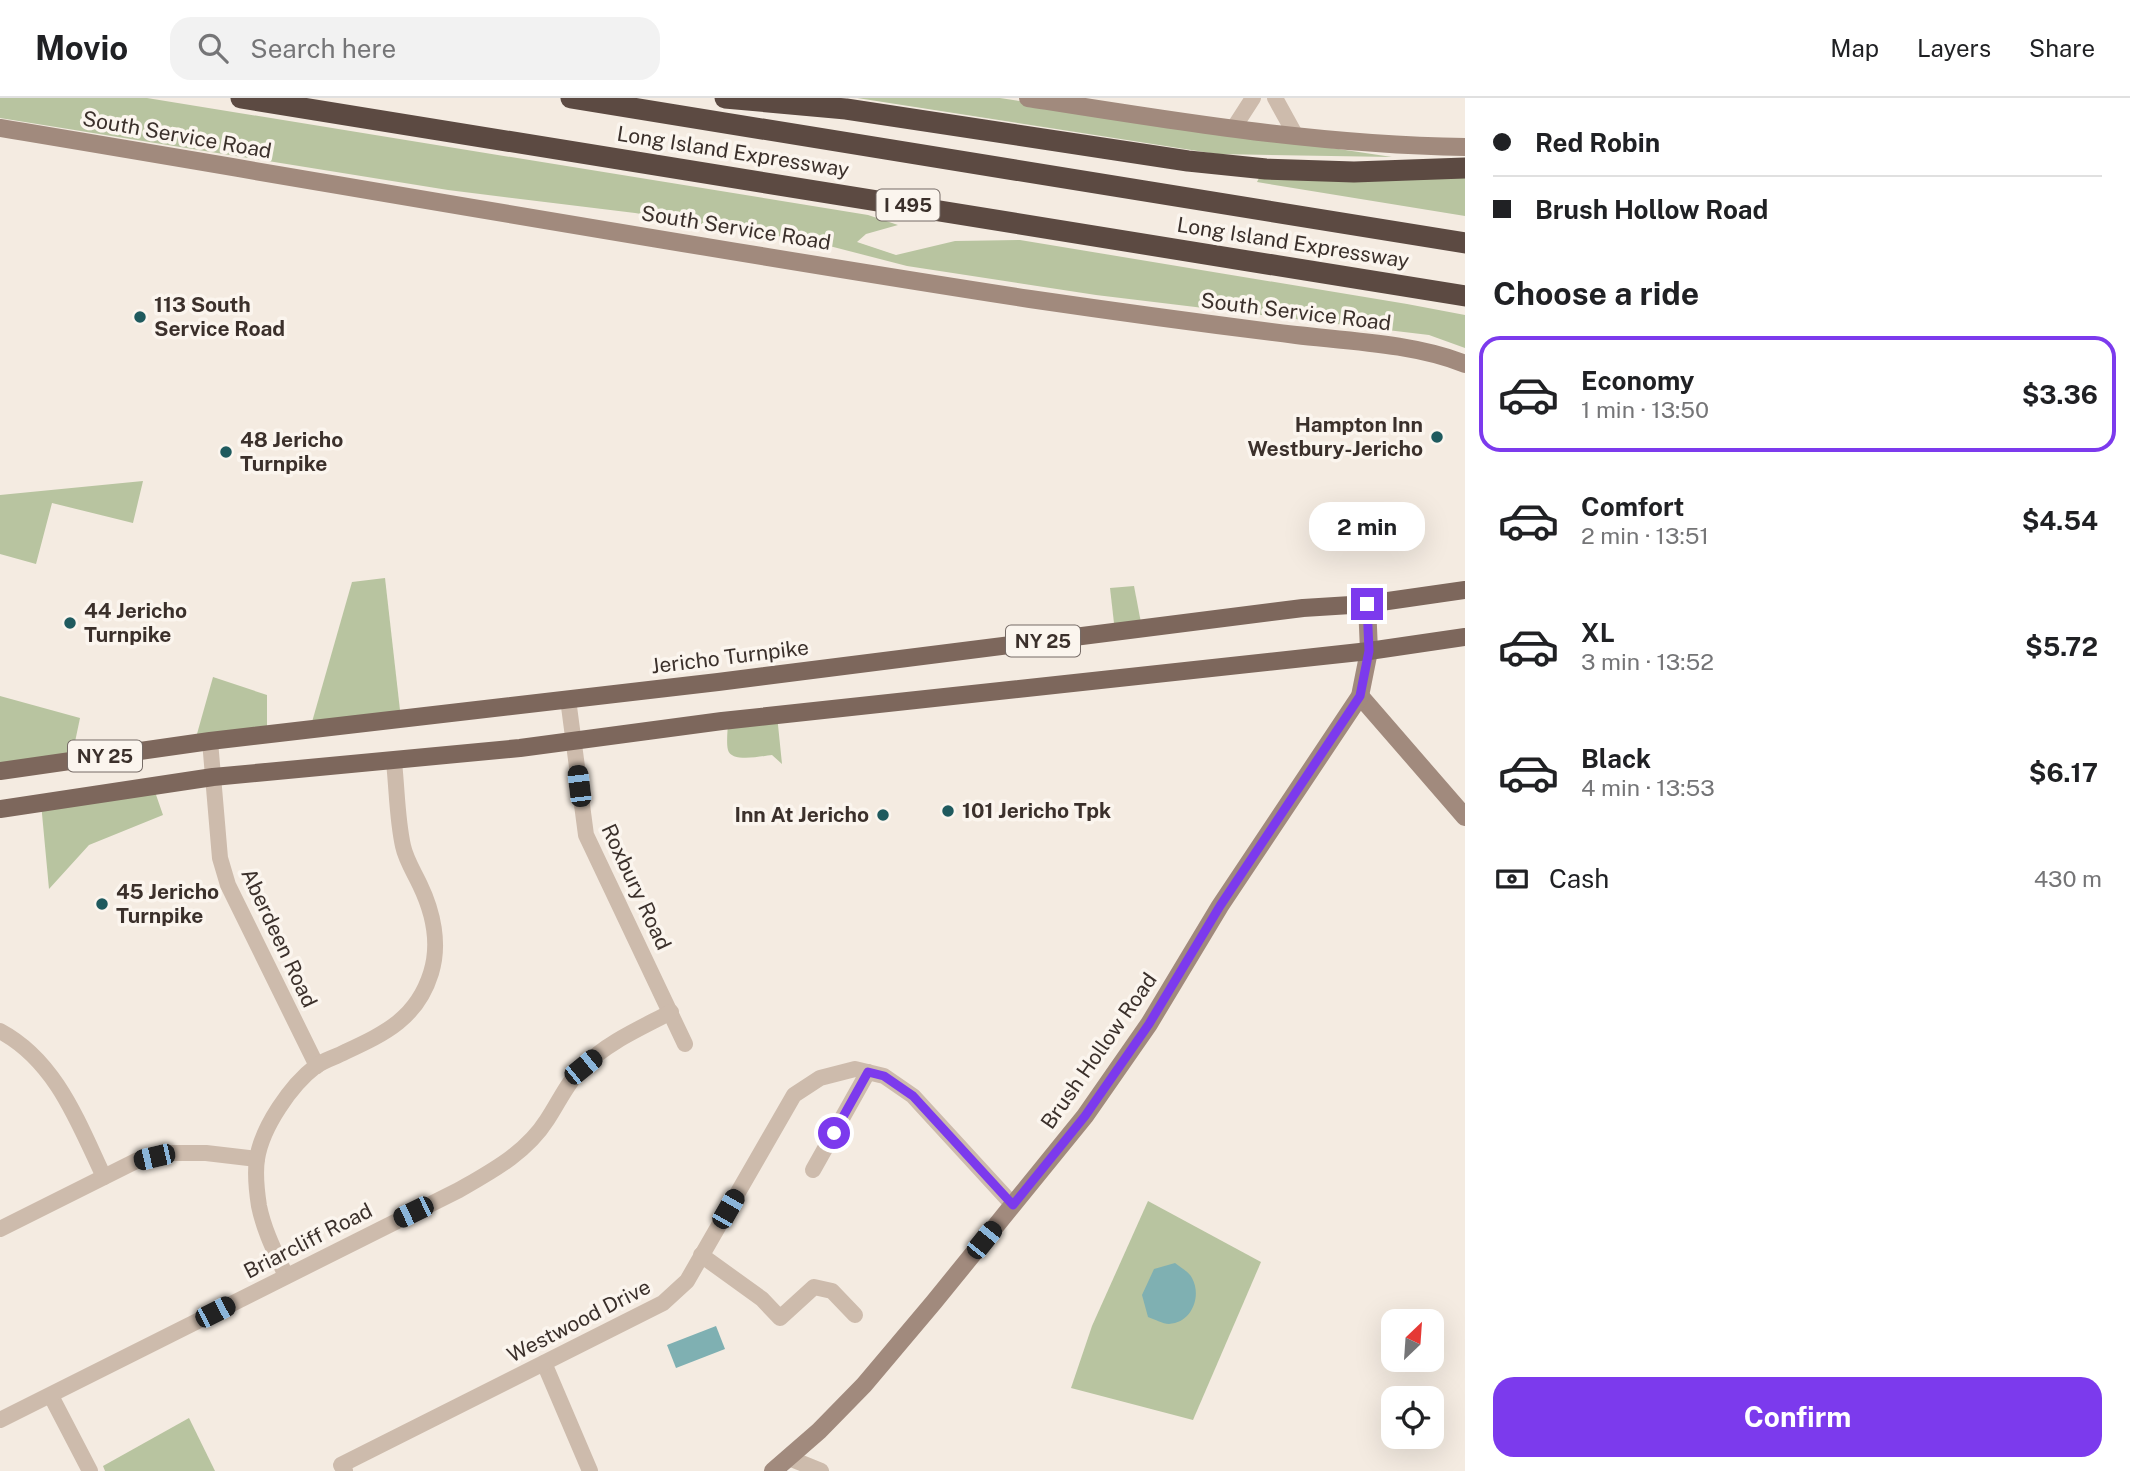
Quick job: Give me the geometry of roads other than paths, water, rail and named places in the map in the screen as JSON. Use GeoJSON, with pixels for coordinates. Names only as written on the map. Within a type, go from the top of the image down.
{"type":"FeatureCollection","features":[{"type":"Feature","properties":{"kind":"highway","name":"Long Island Expressway"},"geometry":{"type":"LineString","coordinates":[[241,98],[1465,296]]}},
{"type":"Feature","properties":{"kind":"highway","name":"Long Island Expressway"},"geometry":{"type":"LineString","coordinates":[[571,98],[1465,243]]}},
{"type":"Feature","properties":{"kind":"highway"},"geometry":{"type":"LineString","coordinates":[[725,98],[846,109],[1188,161],[1354,172],[1465,168]]}},
{"type":"Feature","properties":{"kind":"main road"},"geometry":{"type":"LineString","coordinates":[[1028,98],[1233,129],[1296,136],[1465,147]]}},
{"type":"Feature","properties":{"kind":"main road","name":"South Service Road"},"geometry":{"type":"LineString","coordinates":[[0,128],[512,215],[1026,298],[1172,320],[1383,345],[1465,364]]}},
{"type":"Feature","properties":{"kind":"main road","name":"Jericho Turnpike"},"geometry":{"type":"LineString","coordinates":[[0,771],[210,741],[1303,608],[1367,604],[1465,590]]}},
{"type":"Feature","properties":{"kind":"main road","name":"Brush Hollow Road"},"geometry":{"type":"LineString","coordinates":[[773,1471],[864,1385],[1085,1116],[1149,1024],[1220,906],[1360,696],[1369,651],[1367,604]]}},
{"type":"Feature","properties":{"kind":"main road","name":"NY 25"},"geometry":{"type":"LineString","coordinates":[[0,810],[213,778],[573,743],[722,721],[1369,651],[1465,638]]}},
{"type":"Feature","properties":{"kind":"main road"},"geometry":{"type":"LineString","coordinates":[[1360,696],[1465,817]]}},
{"type":"Feature","properties":{"kind":"street"},"geometry":{"type":"LineString","coordinates":[[1233,129],[1253,98]]}},
{"type":"Feature","properties":{"kind":"street"},"geometry":{"type":"LineString","coordinates":[[1275,98],[1296,136]]}},
{"type":"Feature","properties":{"kind":"street","name":"Roxbury Road"},"geometry":{"type":"LineString","coordinates":[[568,699],[586,835],[685,1044]]}},
{"type":"Feature","properties":{"kind":"street","name":"Aberdeen Road"},"geometry":{"type":"LineString","coordinates":[[210,741],[221,862],[228,885],[317,1066]]}},
{"type":"Feature","properties":{"kind":"street"},"geometry":{"type":"LineString","coordinates":[[286,1276],[270,1241],[259,1206],[257,1159],[271,1120],[281,1103],[317,1066],[373,1040],[397,1024],[412,1010],[426,989],[432,970],[436,948],[433,924],[403,847],[394,762]]}},
{"type":"Feature","properties":{"kind":"street","name":"Briarcliff Road"},"geometry":{"type":"LineString","coordinates":[[0,1420],[459,1189],[505,1163],[519,1152],[546,1122],[583,1067],[612,1043],[671,1012]]}},
{"type":"Feature","properties":{"kind":"street"},"geometry":{"type":"LineString","coordinates":[[0,1031],[32,1054],[54,1078],[65,1094],[104,1177]]}},
{"type":"Feature","properties":{"kind":"street","name":"Westwood Drive"},"geometry":{"type":"LineString","coordinates":[[345,1471],[341,1465],[663,1303],[687,1281],[794,1095],[820,1077],[855,1069],[884,1076],[913,1096],[1013,1205]]}},
{"type":"Feature","properties":{"kind":"street"},"geometry":{"type":"LineString","coordinates":[[813,1170],[868,1072]]}},
{"type":"Feature","properties":{"kind":"street"},"geometry":{"type":"LineString","coordinates":[[0,1229],[138,1160],[169,1153],[206,1153],[257,1159]]}},
{"type":"Feature","properties":{"kind":"street"},"geometry":{"type":"LineString","coordinates":[[701,1255],[762,1299],[780,1318],[814,1287],[832,1292],[855,1315]]}},
{"type":"Feature","properties":{"kind":"street"},"geometry":{"type":"LineString","coordinates":[[544,1363],[590,1471]]}},
{"type":"Feature","properties":{"kind":"street"},"geometry":{"type":"LineString","coordinates":[[51,1396],[90,1471]]}},
{"type":"Feature","properties":{"kind":"street"},"geometry":{"type":"LineString","coordinates":[[789,1458],[821,1471]]}},
{"type":"Feature","properties":{"kind":"water"},"geometry":{"type":"Polygon","coordinates":[[[1175,1263],[1192,1278],[1196,1293],[1189,1314],[1184,1319],[1167,1324],[1148,1317],[1142,1295],[1154,1269],[1175,1263]]]}},
{"type":"Feature","properties":{"kind":"water"},"geometry":{"type":"Polygon","coordinates":[[[716,1326],[725,1349],[676,1368],[667,1345],[716,1326]]]}},
{"type":"Feature","properties":{"kind":"place","name":"113 South Service Road"},"geometry":{"type":"Point","coordinates":[140,317]}},
{"type":"Feature","properties":{"kind":"place","name":"Hampton Inn Westbury-Jericho"},"geometry":{"type":"Point","coordinates":[1437,437]}},
{"type":"Feature","properties":{"kind":"place","name":"48 Jericho Turnpike"},"geometry":{"type":"Point","coordinates":[226,452]}},
{"type":"Feature","properties":{"kind":"place","name":"44 Jericho Turnpike"},"geometry":{"type":"Point","coordinates":[70,623]}},
{"type":"Feature","properties":{"kind":"place","name":"101 Jericho Tpk"},"geometry":{"type":"Point","coordinates":[948,811]}},
{"type":"Feature","properties":{"kind":"place","name":"Inn At Jericho"},"geometry":{"type":"Point","coordinates":[883,815]}},
{"type":"Feature","properties":{"kind":"place","name":"45 Jericho Turnpike"},"geometry":{"type":"Point","coordinates":[102,904]}}]}
